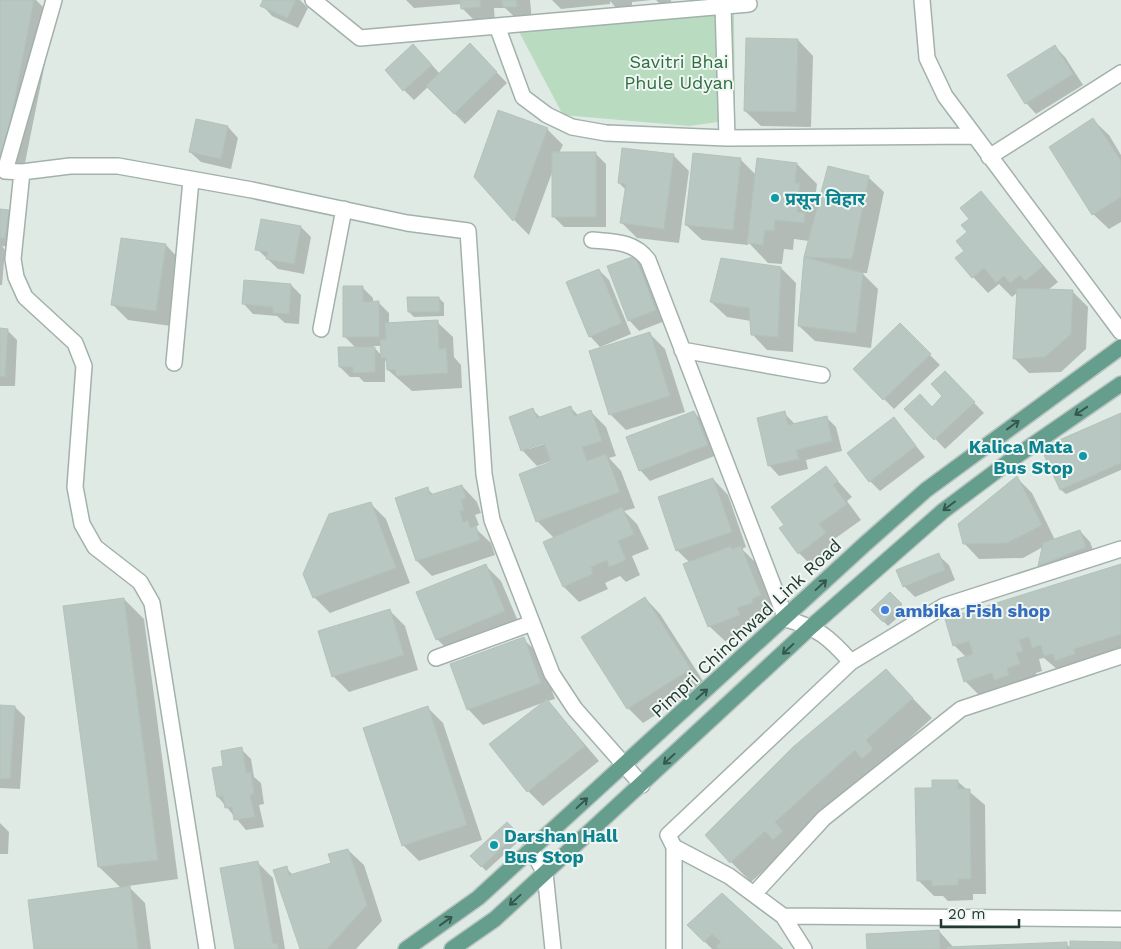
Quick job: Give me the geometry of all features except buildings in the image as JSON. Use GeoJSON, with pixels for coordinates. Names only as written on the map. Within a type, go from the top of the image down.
{"type":"FeatureCollection","features":[{"type":"Feature","properties":{"kind":"main road","name":"Pimpri Chinchwad Link Road"},"geometry":{"type":"LineString","coordinates":[[406,949],[478,898],[926,490],[1121,347]]}},
{"type":"Feature","properties":{"kind":"main road"},"geometry":{"type":"LineString","coordinates":[[452,949],[495,919],[812,626],[943,511],[1015,457],[1121,384]]}},
{"type":"Feature","properties":{"kind":"street"},"geometry":{"type":"LineString","coordinates":[[54,0],[3,171],[22,172],[70,166],[118,166],[252,190],[407,222],[468,231],[485,483],[492,520],[552,674],[575,709],[642,785]]}},
{"type":"Feature","properties":{"kind":"street"},"geometry":{"type":"LineString","coordinates":[[313,0],[360,38],[749,4]]}},
{"type":"Feature","properties":{"kind":"street"},"geometry":{"type":"LineString","coordinates":[[922,0],[927,58],[945,96],[1121,332]]}},
{"type":"Feature","properties":{"kind":"street"},"geometry":{"type":"LineString","coordinates":[[723,6],[727,138]]}},
{"type":"Feature","properties":{"kind":"street"},"geometry":{"type":"LineString","coordinates":[[497,26],[523,97],[547,115],[572,127],[606,132],[727,138],[974,136]]}},
{"type":"Feature","properties":{"kind":"street"},"geometry":{"type":"LineString","coordinates":[[989,156],[1121,73]]}},
{"type":"Feature","properties":{"kind":"street"},"geometry":{"type":"LineString","coordinates":[[22,172],[13,259],[16,277],[26,297],[75,343],[84,366],[75,487],[82,524],[95,547],[140,582],[152,603],[207,949]]}},
{"type":"Feature","properties":{"kind":"street"},"geometry":{"type":"LineString","coordinates":[[174,362],[191,180]]}},
{"type":"Feature","properties":{"kind":"street"},"geometry":{"type":"LineString","coordinates":[[321,329],[344,210]]}},
{"type":"Feature","properties":{"kind":"street"},"geometry":{"type":"LineString","coordinates":[[592,240],[628,244],[642,252],[648,260],[786,618],[812,626],[838,646],[852,662]]}},
{"type":"Feature","properties":{"kind":"street"},"geometry":{"type":"LineString","coordinates":[[682,350],[822,375]]}},
{"type":"Feature","properties":{"kind":"street"},"geometry":{"type":"LineString","coordinates":[[674,949],[674,847],[668,835],[852,662],[944,606],[1121,549]]}},
{"type":"Feature","properties":{"kind":"street"},"geometry":{"type":"LineString","coordinates":[[436,658],[532,623]]}},
{"type":"Feature","properties":{"kind":"street"},"geometry":{"type":"LineString","coordinates":[[754,894],[824,818],[962,708],[1121,656]]}},
{"type":"Feature","properties":{"kind":"street"},"geometry":{"type":"LineString","coordinates":[[674,847],[729,876],[783,916],[804,949]]}},
{"type":"Feature","properties":{"kind":"street"},"geometry":{"type":"LineString","coordinates":[[531,849],[545,873],[554,949]]}},
{"type":"Feature","properties":{"kind":"street"},"geometry":{"type":"LineString","coordinates":[[783,916],[1121,919]]}},
{"type":"Feature","properties":{"kind":"green space","name":"Savitri Bhai Phule Udyan"},"geometry":{"type":"Polygon","coordinates":[[[734,14],[735,113],[718,122],[689,126],[563,115],[518,30],[734,14]]]}},
{"type":"Feature","properties":{"kind":"place","name":"प्रसून विहार"},"geometry":{"type":"Point","coordinates":[775,198]}},
{"type":"Feature","properties":{"kind":"place","name":"Kalica Mata Bus Stop"},"geometry":{"type":"Point","coordinates":[1083,456]}},
{"type":"Feature","properties":{"kind":"place","name":"ambika Fish shop"},"geometry":{"type":"Point","coordinates":[885,610]}},
{"type":"Feature","properties":{"kind":"place","name":"Darshan Hall Bus Stop"},"geometry":{"type":"Point","coordinates":[494,845]}}]}
